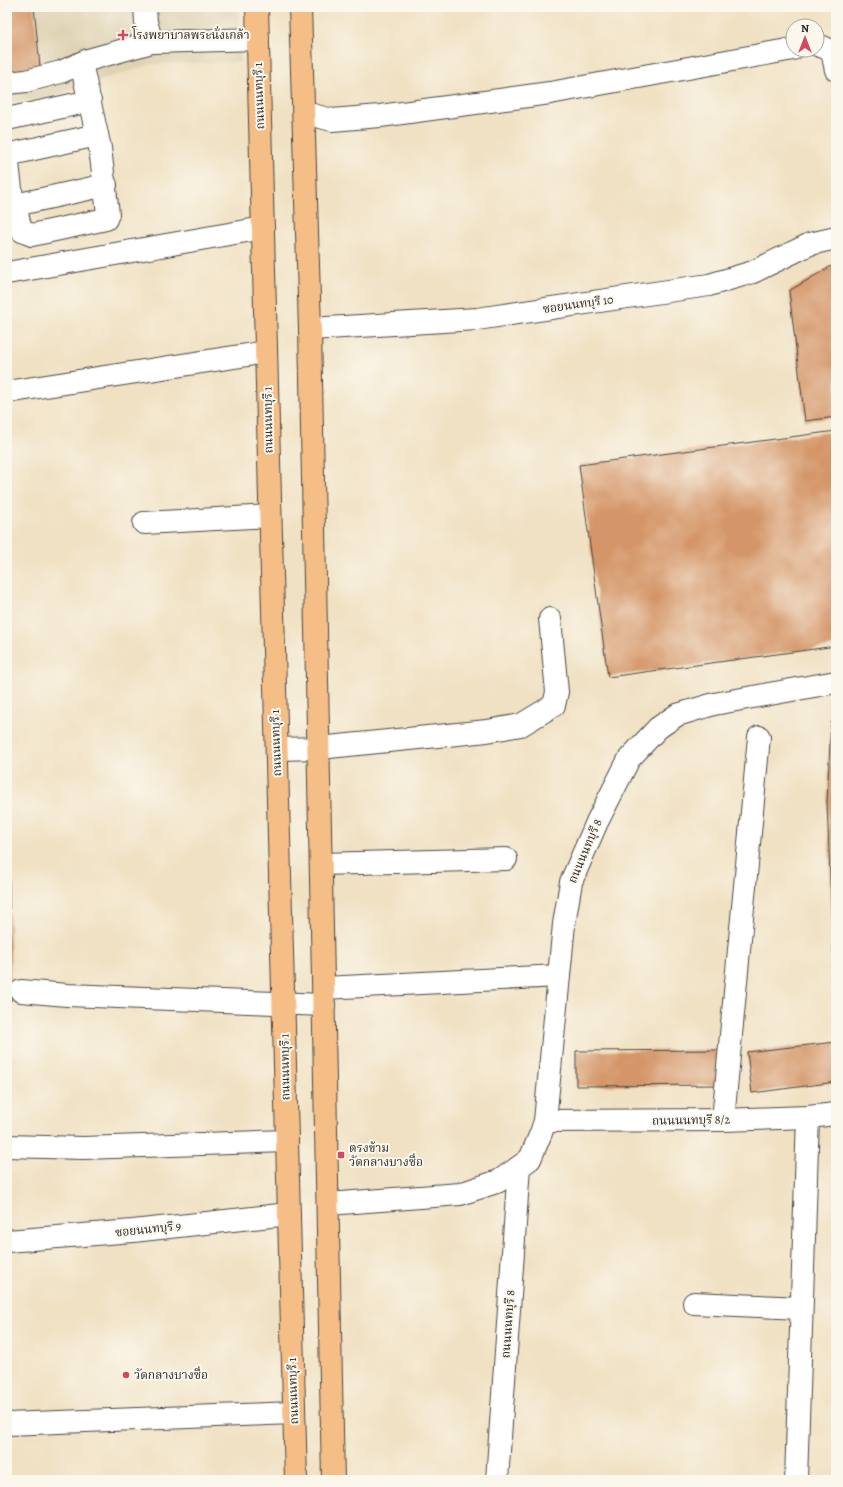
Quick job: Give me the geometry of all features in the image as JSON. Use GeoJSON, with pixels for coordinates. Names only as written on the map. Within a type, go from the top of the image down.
{"type":"FeatureCollection","features":[{"type":"Feature","properties":{"kind":"main road","name":"ถนนนนทบุรี 1"},"geometry":{"type":"LineString","coordinates":[[257,7],[296,1480]]}},
{"type":"Feature","properties":{"kind":"main road"},"geometry":{"type":"LineString","coordinates":[[300,7],[305,113],[310,329],[334,1480]]}},
{"type":"Feature","properties":{"kind":"street"},"geometry":{"type":"LineString","coordinates":[[145,7],[146,22],[152,42]]}},
{"type":"Feature","properties":{"kind":"street"},"geometry":{"type":"LineString","coordinates":[[7,83],[26,81],[152,42],[258,39]]}},
{"type":"Feature","properties":{"kind":"street"},"geometry":{"type":"LineString","coordinates":[[825,47],[832,52],[836,70]]}},
{"type":"Feature","properties":{"kind":"street"},"geometry":{"type":"LineString","coordinates":[[305,113],[332,120],[396,114],[550,93],[785,50]]}},
{"type":"Feature","properties":{"kind":"street"},"geometry":{"type":"LineString","coordinates":[[81,63],[97,135],[106,185],[108,214],[106,219],[100,221],[32,235],[22,231],[11,199],[7,154],[97,135]]}},
{"type":"Feature","properties":{"kind":"street"},"geometry":{"type":"LineString","coordinates":[[7,119],[90,101]]}},
{"type":"Feature","properties":{"kind":"street"},"geometry":{"type":"LineString","coordinates":[[11,199],[106,185]]}},
{"type":"Feature","properties":{"kind":"street"},"geometry":{"type":"LineString","coordinates":[[7,273],[263,228]]}},
{"type":"Feature","properties":{"kind":"street","name":"ซอยนนทบุรี 10"},"geometry":{"type":"LineString","coordinates":[[310,329],[477,319],[709,285],[753,272],[810,244],[836,238]]}},
{"type":"Feature","properties":{"kind":"street"},"geometry":{"type":"LineString","coordinates":[[7,392],[266,352]]}},
{"type":"Feature","properties":{"kind":"street"},"geometry":{"type":"LineString","coordinates":[[144,523],[270,516]]}},
{"type":"Feature","properties":{"kind":"street"},"geometry":{"type":"LineString","coordinates":[[277,749],[319,748],[487,731],[521,725],[554,705],[557,692],[550,619]]}},
{"type":"Feature","properties":{"kind":"street","name":"ถนนนนทบุรี 8"},"geometry":{"type":"LineString","coordinates":[[328,1204],[460,1194],[499,1181],[530,1159],[545,1121],[564,924],[570,882],[597,822],[629,759],[658,728],[677,715],[714,704],[836,682]]}},
{"type":"Feature","properties":{"kind":"street"},"geometry":{"type":"LineString","coordinates":[[723,1120],[760,737]]}},
{"type":"Feature","properties":{"kind":"street"},"geometry":{"type":"LineString","coordinates":[[321,864],[506,859]]}},
{"type":"Feature","properties":{"kind":"street"},"geometry":{"type":"LineString","coordinates":[[21,991],[67,995],[284,1003],[324,997],[559,976]]}},
{"type":"Feature","properties":{"kind":"street","name":"ถนนนนทบุรี 8/2"},"geometry":{"type":"LineString","coordinates":[[545,1121],[723,1120],[808,1117],[836,1114]]}},
{"type":"Feature","properties":{"kind":"street"},"geometry":{"type":"LineString","coordinates":[[796,1480],[808,1117]]}},
{"type":"Feature","properties":{"kind":"street"},"geometry":{"type":"LineString","coordinates":[[7,1146],[83,1148],[287,1141]]}},
{"type":"Feature","properties":{"kind":"street","name":"ถนนนนทบุรี 8"},"geometry":{"type":"LineString","coordinates":[[497,1480],[519,1167]]}},
{"type":"Feature","properties":{"kind":"street","name":"ซอยนนทบุรี 9"},"geometry":{"type":"LineString","coordinates":[[7,1241],[133,1231],[289,1214]]}},
{"type":"Feature","properties":{"kind":"street"},"geometry":{"type":"LineString","coordinates":[[694,1303],[802,1308]]}},
{"type":"Feature","properties":{"kind":"street"},"geometry":{"type":"LineString","coordinates":[[7,1424],[294,1413]]}},
{"type":"Feature","properties":{"kind":"shaded area","name":"โรงพยาบาลพระนั่งเกล้า"},"geometry":{"type":"Polygon","coordinates":[[[7,7],[239,7],[241,62],[151,64],[51,97],[7,103],[7,7]]]}},
{"type":"Feature","properties":{"kind":"building"},"geometry":{"type":"Polygon","coordinates":[[[7,7],[34,7],[41,76],[7,80],[7,7]]]}},
{"type":"Feature","properties":{"kind":"building"},"geometry":{"type":"Polygon","coordinates":[[[836,264],[836,417],[805,421],[789,291],[836,264]]]}},
{"type":"Feature","properties":{"kind":"building"},"geometry":{"type":"Polygon","coordinates":[[[836,431],[836,646],[608,677],[579,465],[836,431]]]}},
{"type":"Feature","properties":{"kind":"building"},"geometry":{"type":"Polygon","coordinates":[[[831,722],[836,722],[836,995],[827,804],[831,722]]]}},
{"type":"Feature","properties":{"kind":"building"},"geometry":{"type":"Polygon","coordinates":[[[8,822],[11,1001],[7,1001],[8,822]]]}},
{"type":"Feature","properties":{"kind":"building"},"geometry":{"type":"Polygon","coordinates":[[[836,1042],[836,1082],[752,1093],[747,1052],[836,1042]]]}},
{"type":"Feature","properties":{"kind":"building"},"geometry":{"type":"Polygon","coordinates":[[[722,1050],[722,1085],[576,1086],[576,1051],[722,1050]]]}},
{"type":"Feature","properties":{"kind":"place","name":"โรงพยาบาลพระนั่งเกล้า"},"geometry":{"type":"Point","coordinates":[123,35]}},
{"type":"Feature","properties":{"kind":"place","name":"ตรงข้าม วัดกลางบางซื่อ"},"geometry":{"type":"Point","coordinates":[341,1155]}},
{"type":"Feature","properties":{"kind":"place","name":"วัดกลางบางซื่อ"},"geometry":{"type":"Point","coordinates":[126,1375]}}]}
